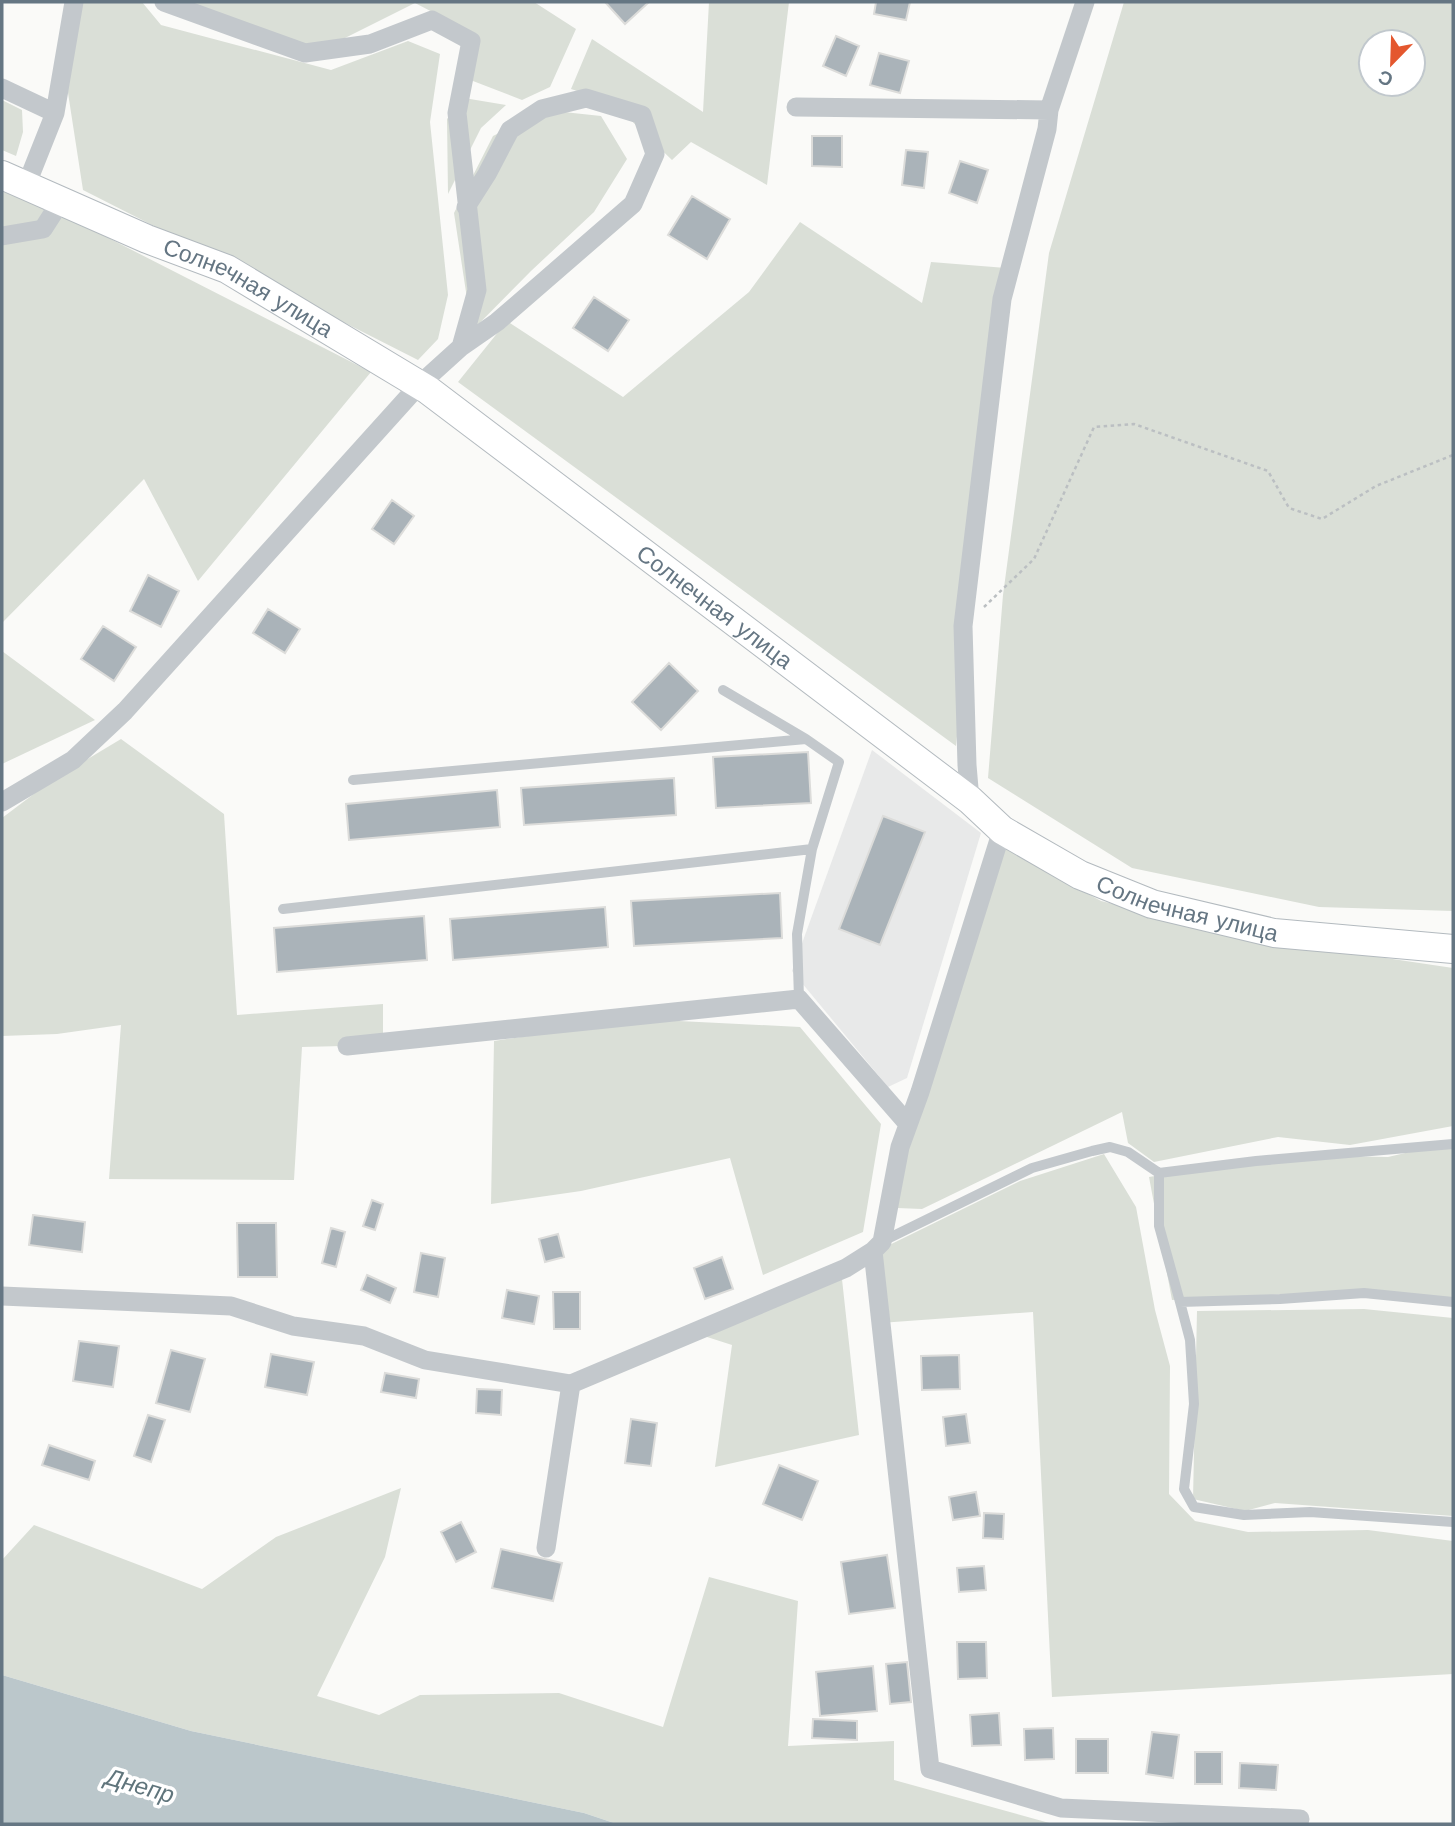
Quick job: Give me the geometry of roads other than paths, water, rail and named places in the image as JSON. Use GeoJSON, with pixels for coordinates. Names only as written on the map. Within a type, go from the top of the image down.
{"type":"FeatureCollection","features":[{"type":"Feature","properties":{"kind":"street"},"geometry":{"type":"LineString","coordinates":[[14,181],[55,113],[74,2]]}},
{"type":"Feature","properties":{"kind":"street"},"geometry":{"type":"LineString","coordinates":[[164,2],[305,53],[370,44],[432,20],[471,41],[457,113],[477,290],[461,348]]}},
{"type":"Feature","properties":{"kind":"street"},"geometry":{"type":"LineString","coordinates":[[970,800],[963,626],[1002,299],[1047,129],[1049,110],[1085,2]]}},
{"type":"Feature","properties":{"kind":"street"},"geometry":{"type":"LineString","coordinates":[[2,88],[55,113]]}},
{"type":"Feature","properties":{"kind":"street"},"geometry":{"type":"LineString","coordinates":[[2,802],[73,760],[125,711],[419,385],[461,348],[497,322],[633,204],[655,154],[642,115],[586,98],[542,109],[510,130],[466,207]]}},
{"type":"Feature","properties":{"kind":"street"},"geometry":{"type":"LineString","coordinates":[[796,107],[1049,110]]}},
{"type":"Feature","properties":{"kind":"street","name":"Солнечная улица"},"geometry":{"type":"LineString","coordinates":[[14,181],[147,239],[227,269],[419,385],[970,800],[1002,830],[1080,875],[1152,904],[1274,933],[1453,949]]}},
{"type":"Feature","properties":{"kind":"street"},"geometry":{"type":"LineString","coordinates":[[2,236],[43,229],[61,201]]}},
{"type":"Feature","properties":{"kind":"street"},"geometry":{"type":"LineString","coordinates":[[1002,830],[900,1147],[878,1246],[930,1769],[1061,1808],[1300,1819]]}},
{"type":"Feature","properties":{"kind":"street"},"geometry":{"type":"LineString","coordinates":[[347,1046],[799,999],[908,1124]]}},
{"type":"Feature","properties":{"kind":"street"},"geometry":{"type":"LineString","coordinates":[[2,1296],[231,1306],[293,1325],[364,1336],[425,1360],[571,1384],[846,1268],[878,1246]]}},
{"type":"Feature","properties":{"kind":"street"},"geometry":{"type":"LineString","coordinates":[[547,1548],[571,1384]]}},
{"type":"Feature","properties":{"kind":"lane"},"geometry":{"type":"LineString","coordinates":[[723,691],[806,739],[839,762],[812,849],[797,934],[799,999]]}},
{"type":"Feature","properties":{"kind":"lane"},"geometry":{"type":"LineString","coordinates":[[353,780],[806,739]]}},
{"type":"Feature","properties":{"kind":"lane"},"geometry":{"type":"LineString","coordinates":[[283,909],[812,849]]}},
{"type":"Feature","properties":{"kind":"lane"},"geometry":{"type":"LineString","coordinates":[[878,1246],[1032,1168],[1110,1147],[1128,1152],[1159,1173],[1256,1161],[1453,1144]]}},
{"type":"Feature","properties":{"kind":"lane"},"geometry":{"type":"LineString","coordinates":[[1159,1173],[1159,1226],[1190,1340],[1194,1404],[1184,1489],[1194,1507],[1244,1515],[1310,1512],[1453,1522]]}},
{"type":"Feature","properties":{"kind":"lane"},"geometry":{"type":"LineString","coordinates":[[1180,1302],[1364,1293],[1453,1302]]}},
{"type":"Feature","properties":{"kind":"water","name":"Днепр"},"geometry":{"type":"Polygon","coordinates":[[[2,1675],[191,1731],[584,1813],[617,1824],[2,1824],[2,1675]]]}}]}
